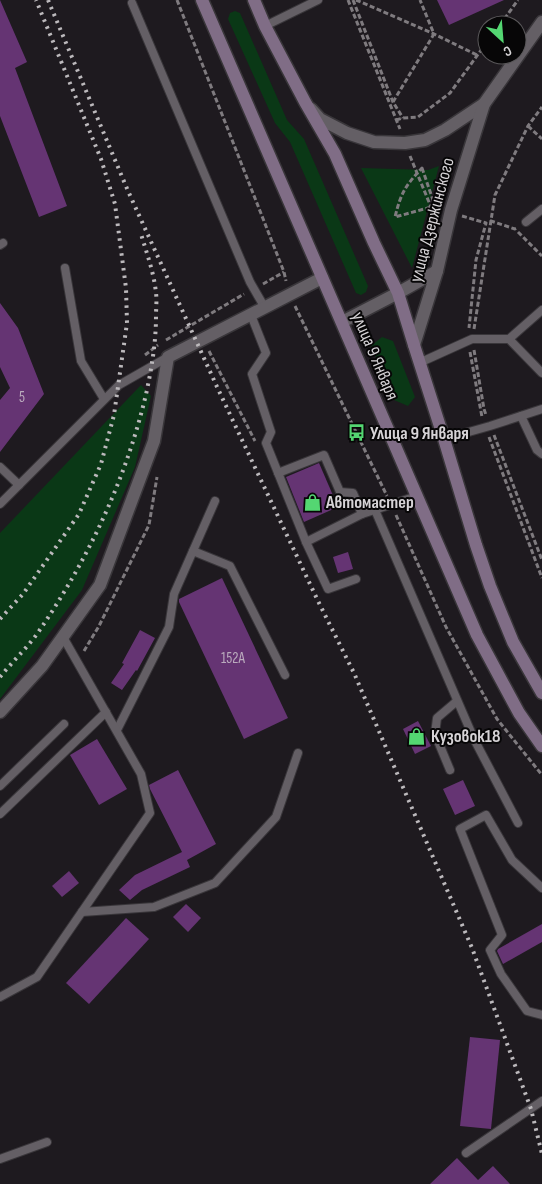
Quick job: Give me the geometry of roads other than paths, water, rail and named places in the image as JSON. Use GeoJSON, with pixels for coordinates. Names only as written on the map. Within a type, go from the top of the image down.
{"type":"FeatureCollection","features":[{"type":"Feature","properties":{"kind":"main road","name":"улица 9 Января"},"geometry":{"type":"LineString","coordinates":[[254,0],[265,26],[334,154],[398,293],[490,586],[513,642],[542,693]]}},
{"type":"Feature","properties":{"kind":"main road","name":"улица 9 Января"},"geometry":{"type":"LineString","coordinates":[[208,2],[322,278],[477,635],[519,713],[542,746]]}},
{"type":"Feature","properties":{"kind":"street","name":"улица Дзержинского"},"geometry":{"type":"LineString","coordinates":[[414,345],[437,271],[450,213],[484,104],[542,22]]}},
{"type":"Feature","properties":{"kind":"street","name":"улица Дзержинского"},"geometry":{"type":"LineString","coordinates":[[305,102],[320,119],[347,133],[374,142],[405,143],[425,140],[445,130],[484,104]]}},
{"type":"Feature","properties":{"kind":"street"},"geometry":{"type":"LineString","coordinates":[[342,322],[437,271]]}},
{"type":"Feature","properties":{"kind":"street"},"geometry":{"type":"LineString","coordinates":[[0,712],[42,666],[100,585],[154,441],[168,357],[322,278]]}},
{"type":"Feature","properties":{"kind":"lane"},"geometry":{"type":"LineString","coordinates":[[265,26],[318,0]]}},
{"type":"Feature","properties":{"kind":"lane"},"geometry":{"type":"LineString","coordinates":[[132,3],[250,282],[265,308]]}},
{"type":"Feature","properties":{"kind":"lane"},"geometry":{"type":"LineString","coordinates":[[526,222],[542,209]]}},
{"type":"Feature","properties":{"kind":"lane"},"geometry":{"type":"LineString","coordinates":[[65,268],[81,361],[104,399]]}},
{"type":"Feature","properties":{"kind":"lane"},"geometry":{"type":"LineString","coordinates":[[419,363],[470,340],[510,339],[542,310]]}},
{"type":"Feature","properties":{"kind":"lane"},"geometry":{"type":"LineString","coordinates":[[251,315],[266,353],[252,374],[271,432],[266,443],[278,474],[328,589],[356,579]]}},
{"type":"Feature","properties":{"kind":"lane"},"geometry":{"type":"LineString","coordinates":[[510,339],[542,373]]}},
{"type":"Feature","properties":{"kind":"lane"},"geometry":{"type":"LineString","coordinates":[[0,504],[119,385],[168,357]]}},
{"type":"Feature","properties":{"kind":"lane"},"geometry":{"type":"LineString","coordinates":[[444,439],[542,409]]}},
{"type":"Feature","properties":{"kind":"lane"},"geometry":{"type":"LineString","coordinates":[[521,416],[537,450],[542,454]]}},
{"type":"Feature","properties":{"kind":"lane"},"geometry":{"type":"LineString","coordinates":[[278,474],[324,455],[340,492],[353,493],[362,514]]}},
{"type":"Feature","properties":{"kind":"lane"},"geometry":{"type":"LineString","coordinates":[[0,467],[20,485]]}},
{"type":"Feature","properties":{"kind":"lane"},"geometry":{"type":"LineString","coordinates":[[306,542],[362,514],[417,496]]}},
{"type":"Feature","properties":{"kind":"lane"},"geometry":{"type":"LineString","coordinates":[[116,730],[169,627],[174,594],[215,501]]}},
{"type":"Feature","properties":{"kind":"lane"},"geometry":{"type":"LineString","coordinates":[[375,510],[474,739],[518,823]]}},
{"type":"Feature","properties":{"kind":"lane"},"geometry":{"type":"LineString","coordinates":[[193,551],[230,566],[285,675]]}},
{"type":"Feature","properties":{"kind":"lane"},"geometry":{"type":"LineString","coordinates":[[0,997],[37,977],[150,813],[142,774],[63,636]]}},
{"type":"Feature","properties":{"kind":"lane"},"geometry":{"type":"LineString","coordinates":[[450,770],[435,734],[436,718],[458,701]]}},
{"type":"Feature","properties":{"kind":"lane"},"geometry":{"type":"LineString","coordinates":[[0,814],[106,712]]}},
{"type":"Feature","properties":{"kind":"lane"},"geometry":{"type":"LineString","coordinates":[[0,786],[64,724]]}},
{"type":"Feature","properties":{"kind":"lane"},"geometry":{"type":"LineString","coordinates":[[82,912],[154,907],[216,883],[276,817],[298,753]]}},
{"type":"Feature","properties":{"kind":"lane"},"geometry":{"type":"LineString","coordinates":[[542,888],[512,860],[486,815],[460,829],[502,935],[490,950],[501,974],[527,1011],[542,1014]]}},
{"type":"Feature","properties":{"kind":"lane"},"geometry":{"type":"LineString","coordinates":[[466,1153],[542,1101]]}},
{"type":"Feature","properties":{"kind":"lane"},"geometry":{"type":"LineString","coordinates":[[0,1159],[48,1142]]}},
{"type":"Feature","properties":{"kind":"railway"},"geometry":{"type":"LineString","coordinates":[[0,619],[23,594],[79,514],[101,464],[114,415],[127,323],[126,288],[115,204],[101,159],[36,0]]}},
{"type":"Feature","properties":{"kind":"railway"},"geometry":{"type":"LineString","coordinates":[[48,0],[128,191],[218,389],[354,673],[472,948],[531,1109],[542,1154]]}},
{"type":"Feature","properties":{"kind":"railway"},"geometry":{"type":"LineString","coordinates":[[0,677],[37,634],[73,577],[104,517],[129,455],[147,390],[155,335],[155,286],[141,234]]}},
{"type":"Feature","properties":{"kind":"place","name":"Улица 9 Января"},"geometry":{"type":"Point","coordinates":[356,433]}},
{"type":"Feature","properties":{"kind":"place","name":"Автомастер"},"geometry":{"type":"Point","coordinates":[312,502]}},
{"type":"Feature","properties":{"kind":"place","name":"Кузовок18"},"geometry":{"type":"Point","coordinates":[417,736]}}]}
